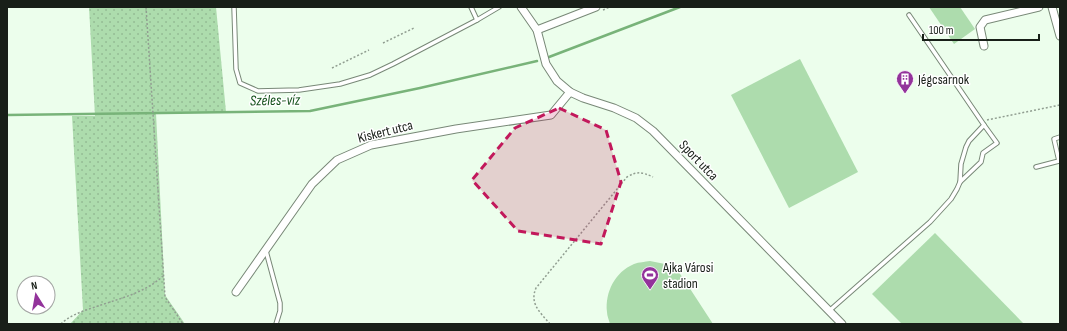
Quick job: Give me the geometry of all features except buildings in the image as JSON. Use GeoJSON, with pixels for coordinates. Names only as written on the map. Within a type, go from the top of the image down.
{"type":"FeatureCollection","features":[{"type":"Feature","properties":{"kind":"street","name":"Sport utca"},"geometry":{"type":"LineString","coordinates":[[521,7],[537,30],[546,64],[557,81],[570,92],[614,108],[636,118],[653,131],[842,324]]}},
{"type":"Feature","properties":{"kind":"street"},"geometry":{"type":"LineString","coordinates":[[537,30],[596,7]]}},
{"type":"Feature","properties":{"kind":"street"},"geometry":{"type":"LineString","coordinates":[[984,46],[980,27],[985,20],[1039,7]]}},
{"type":"Feature","properties":{"kind":"street"},"geometry":{"type":"LineString","coordinates":[[1052,7],[1060,36]]}},
{"type":"Feature","properties":{"kind":"street","name":"Kiskert utca"},"geometry":{"type":"LineString","coordinates":[[236,292],[312,184],[337,160],[371,145],[456,129],[551,116],[570,92]]}},
{"type":"Feature","properties":{"kind":"lane"},"geometry":{"type":"LineString","coordinates":[[234,7],[236,69],[240,83],[258,91],[299,90],[340,84],[370,75],[477,20],[499,7]]}},
{"type":"Feature","properties":{"kind":"lane"},"geometry":{"type":"LineString","coordinates":[[471,7],[477,20]]}},
{"type":"Feature","properties":{"kind":"lane"},"geometry":{"type":"LineString","coordinates":[[829,311],[930,222],[950,199],[960,182],[981,162],[983,153],[997,143],[909,15]]}},
{"type":"Feature","properties":{"kind":"lane"},"geometry":{"type":"LineString","coordinates":[[960,182],[961,164],[966,147],[983,123]]}},
{"type":"Feature","properties":{"kind":"lane"},"geometry":{"type":"LineString","coordinates":[[1036,167],[1059,161],[1054,139],[1060,137]]}},
{"type":"Feature","properties":{"kind":"lane"},"geometry":{"type":"LineString","coordinates":[[266,250],[280,303],[280,311],[276,324]]}},
{"type":"Feature","properties":{"kind":"path"},"geometry":{"type":"LineString","coordinates":[[146,7],[165,297],[183,324]]}},
{"type":"Feature","properties":{"kind":"path"},"geometry":{"type":"LineString","coordinates":[[383,43],[414,28]]}},
{"type":"Feature","properties":{"kind":"path"},"geometry":{"type":"LineString","coordinates":[[332,68],[369,50]]}},
{"type":"Feature","properties":{"kind":"path"},"geometry":{"type":"LineString","coordinates":[[983,123],[1060,105]]}},
{"type":"Feature","properties":{"kind":"path"},"geometry":{"type":"LineString","coordinates":[[550,324],[536,308],[534,301],[536,288],[627,177],[634,173],[645,173],[653,177]]}},
{"type":"Feature","properties":{"kind":"path"},"geometry":{"type":"LineString","coordinates":[[61,324],[82,311],[147,288],[163,276]]}},
{"type":"Feature","properties":{"kind":"highlighted area"},"geometry":{"type":"Polygon","coordinates":[[[559,108],[606,130],[621,182],[601,244],[518,231],[472,180],[515,128],[559,108]]]}},
{"type":"Feature","properties":{"kind":"green space"},"geometry":{"type":"Polygon","coordinates":[[[89,7],[216,7],[226,112],[156,113],[165,295],[185,324],[70,324],[83,310],[72,116],[95,116],[89,7]]]}},
{"type":"Feature","properties":{"kind":"green space"},"geometry":{"type":"Polygon","coordinates":[[[929,7],[960,7],[975,29],[954,44],[929,7]]]}},
{"type":"Feature","properties":{"kind":"green space"},"geometry":{"type":"Polygon","coordinates":[[[800,59],[858,172],[789,208],[731,95],[800,59]]]}},
{"type":"Feature","properties":{"kind":"green space"},"geometry":{"type":"Polygon","coordinates":[[[935,233],[1024,324],[902,324],[872,294],[935,233]]]}},
{"type":"Feature","properties":{"kind":"green space","name":"Ajka Városi stadion"},"geometry":{"type":"Polygon","coordinates":[[[650,261],[665,264],[678,271],[713,324],[610,324],[607,315],[608,297],[617,277],[621,272],[636,263],[650,261]]]}},
{"type":"Feature","properties":{"kind":"waterway","name":"Széles-víz"},"geometry":{"type":"LineString","coordinates":[[549,57],[680,7]]}},
{"type":"Feature","properties":{"kind":"waterway","name":"Széles-víz"},"geometry":{"type":"LineString","coordinates":[[7,115],[310,111],[420,88],[537,61]]}},
{"type":"Feature","properties":{"kind":"place","name":"Jégcsarnok"},"geometry":{"type":"Point","coordinates":[905,94]}},
{"type":"Feature","properties":{"kind":"place","name":"Ajka Városi stadion"},"geometry":{"type":"Point","coordinates":[650,290]}}]}
